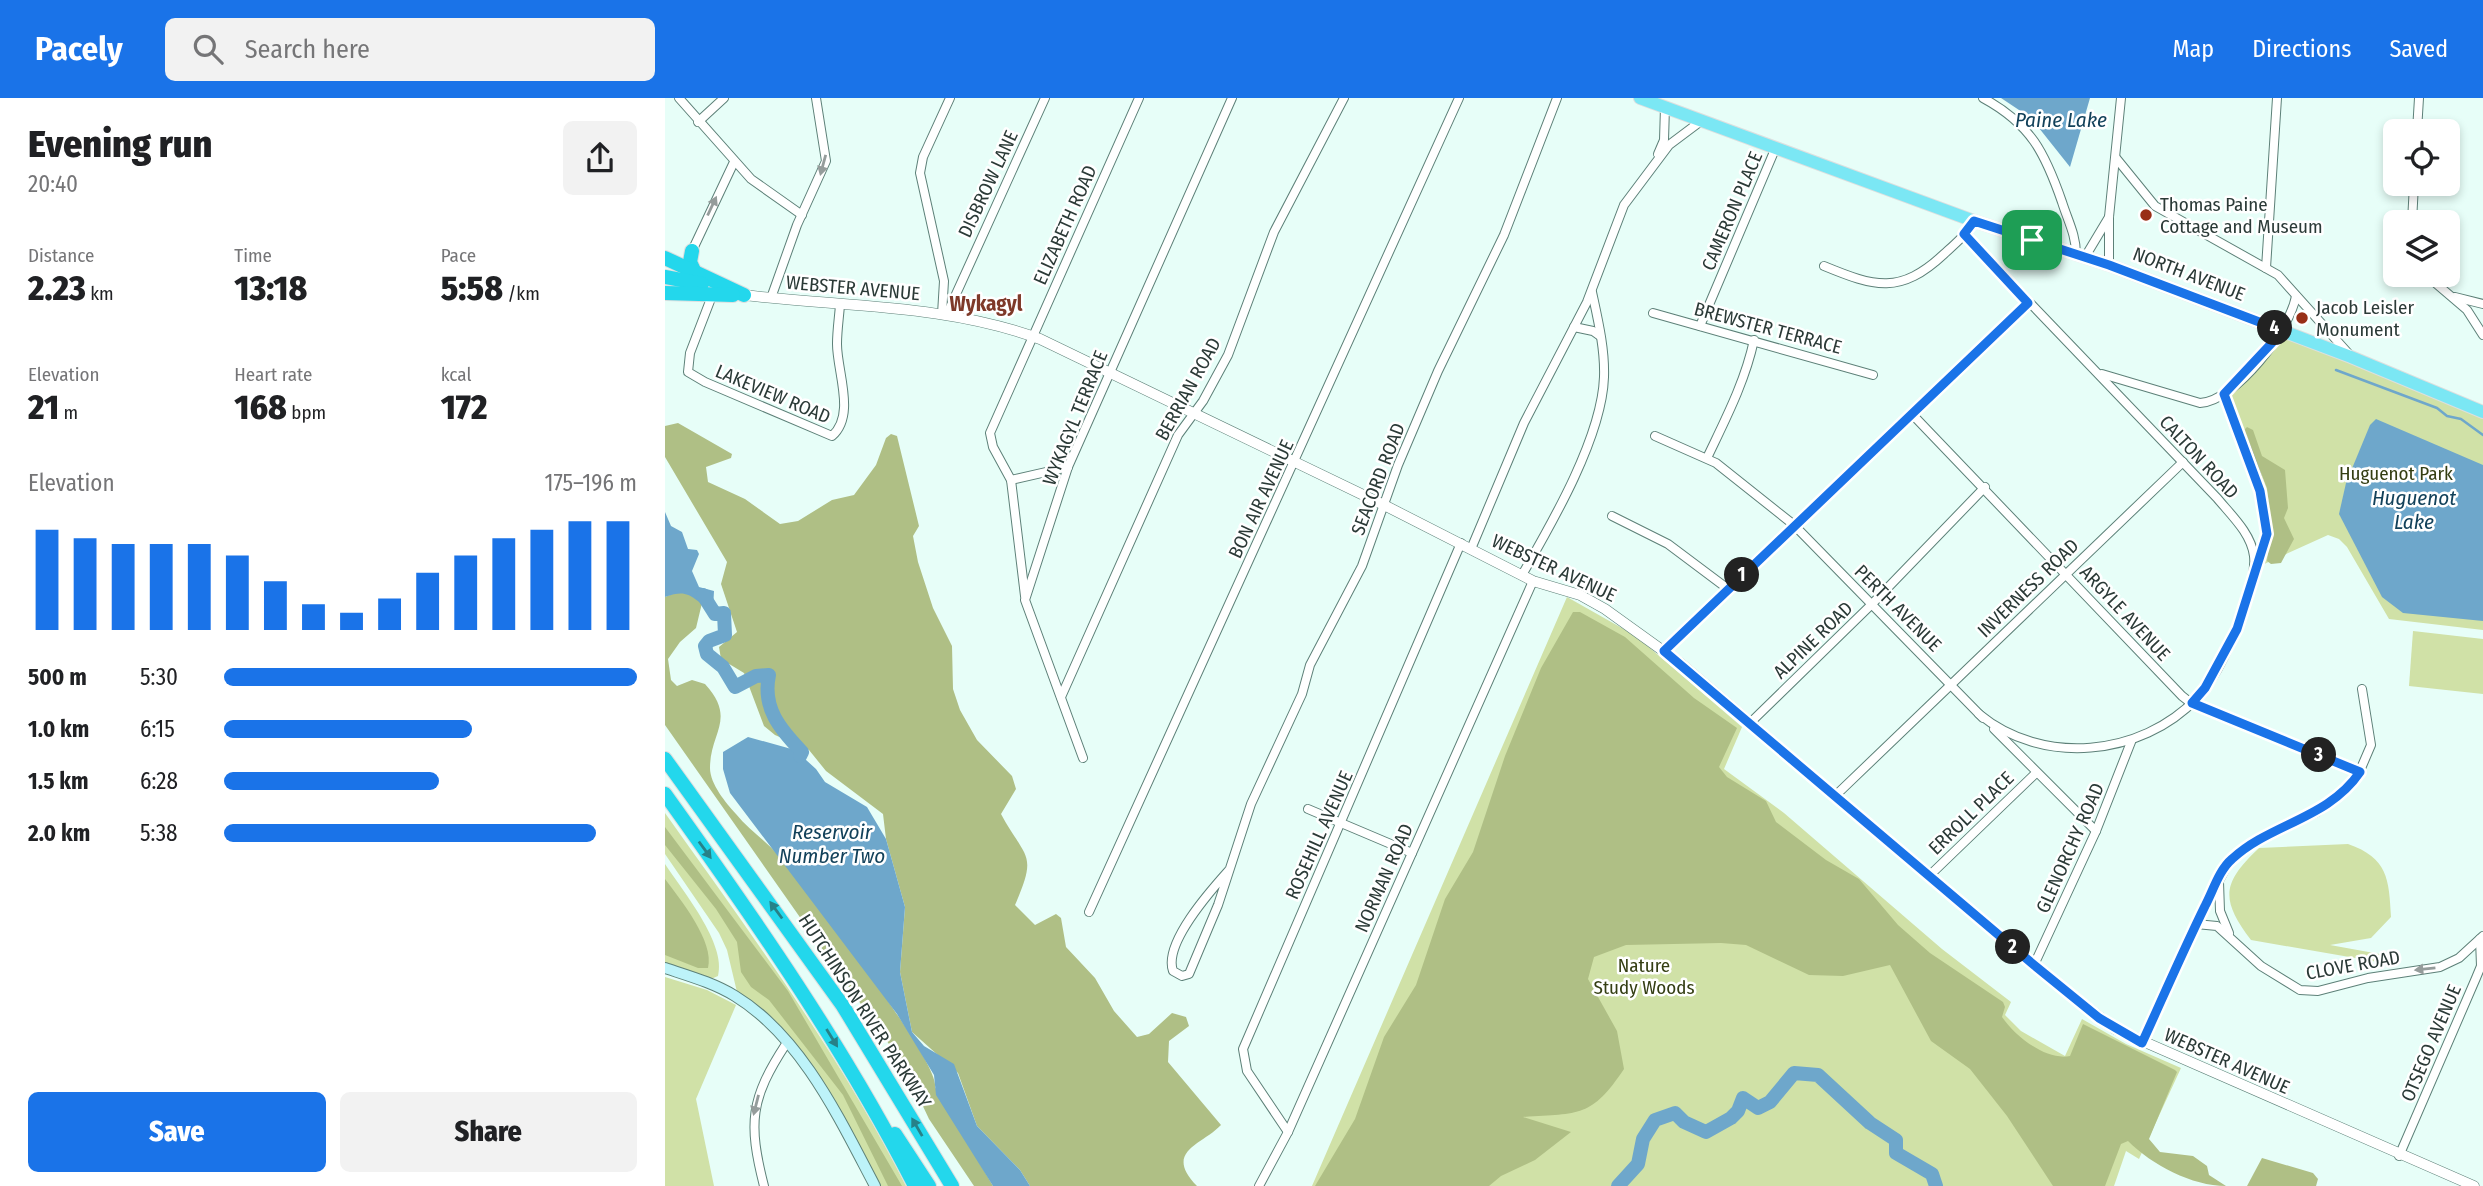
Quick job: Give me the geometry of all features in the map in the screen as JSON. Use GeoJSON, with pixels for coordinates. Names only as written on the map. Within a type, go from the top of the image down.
{"type":"FeatureCollection","features":[{"type":"Feature","properties":{"kind":"highway"},"geometry":{"type":"LineString","coordinates":[[692,251],[690,262],[696,275]]}},
{"type":"Feature","properties":{"kind":"highway"},"geometry":{"type":"LineString","coordinates":[[665,258],[696,275],[744,295]]}},
{"type":"Feature","properties":{"kind":"highway"},"geometry":{"type":"LineString","coordinates":[[665,277],[744,295]]}},
{"type":"Feature","properties":{"kind":"highway"},"geometry":{"type":"LineString","coordinates":[[665,293],[744,295]]}},
{"type":"Feature","properties":{"kind":"highway","name":"HUTCHINSON RIVER PARKWAY"},"geometry":{"type":"LineString","coordinates":[[665,760],[843,1006],[952,1186]]}},
{"type":"Feature","properties":{"kind":"highway"},"geometry":{"type":"LineString","coordinates":[[665,794],[777,951],[868,1100],[915,1186]]}},
{"type":"Feature","properties":{"kind":"highway"},"geometry":{"type":"LineString","coordinates":[[868,1100],[906,1148],[929,1186]]}},
{"type":"Feature","properties":{"kind":"main road","name":"NORTH AVENUE"},"geometry":{"type":"LineString","coordinates":[[1640,98],[1974,221],[2109,265],[2351,357],[2483,412]]}},
{"type":"Feature","properties":{"kind":"main road"},"geometry":{"type":"LineString","coordinates":[[665,968],[737,997],[756,1011],[822,1088],[874,1186]]}},
{"type":"Feature","properties":{"kind":"street"},"geometry":{"type":"LineString","coordinates":[[679,98],[734,162],[765,190],[802,215]]}},
{"type":"Feature","properties":{"kind":"street"},"geometry":{"type":"LineString","coordinates":[[698,122],[723,98]]}},
{"type":"Feature","properties":{"kind":"street"},"geometry":{"type":"LineString","coordinates":[[771,298],[802,215],[826,161],[816,98]]}},
{"type":"Feature","properties":{"kind":"street"},"geometry":{"type":"LineString","coordinates":[[944,314],[944,281],[919,173],[923,157],[950,98]]}},
{"type":"Feature","properties":{"kind":"street","name":"DISBROW LANE"},"geometry":{"type":"LineString","coordinates":[[944,314],[1045,98]]}},
{"type":"Feature","properties":{"kind":"street","name":"ELIZABETH ROAD"},"geometry":{"type":"LineString","coordinates":[[1025,600],[1011,480],[993,447],[990,433],[1139,98]]}},
{"type":"Feature","properties":{"kind":"street","name":"WYKAGYL TERRACE"},"geometry":{"type":"LineString","coordinates":[[1025,600],[1068,467],[1232,98]]}},
{"type":"Feature","properties":{"kind":"street","name":"BERRIAN ROAD"},"geometry":{"type":"LineString","coordinates":[[1061,697],[1178,435],[1228,355],[1274,232],[1345,98]]}},
{"type":"Feature","properties":{"kind":"street","name":"BON AIR AVENUE"},"geometry":{"type":"LineString","coordinates":[[1089,912],[1459,98]]}},
{"type":"Feature","properties":{"kind":"street","name":"SEACORD ROAD"},"geometry":{"type":"LineString","coordinates":[[1229,870],[1203,897],[1180,936],[1171,965],[1173,971],[1182,976],[1189,974],[1194,965],[1229,870],[1251,804],[1302,694],[1310,665],[1362,566],[1438,371],[1504,235],[1557,98]]}},
{"type":"Feature","properties":{"kind":"street"},"geometry":{"type":"LineString","coordinates":[[1983,98],[2014,119],[2041,149],[2080,256]]}},
{"type":"Feature","properties":{"kind":"street"},"geometry":{"type":"LineString","coordinates":[[2109,265],[2109,217],[2121,98]]}},
{"type":"Feature","properties":{"kind":"street"},"geometry":{"type":"LineString","coordinates":[[2266,268],[2277,98]]}},
{"type":"Feature","properties":{"kind":"street"},"geometry":{"type":"LineString","coordinates":[[2418,119],[2419,98]]}},
{"type":"Feature","properties":{"kind":"street"},"geometry":{"type":"LineString","coordinates":[[1658,157],[1664,140],[1665,107]]}},
{"type":"Feature","properties":{"kind":"street"},"geometry":{"type":"LineString","coordinates":[[1471,549],[1524,423],[1592,289],[1624,205],[1658,157],[1701,121]]}},
{"type":"Feature","properties":{"kind":"street","name":"CAMERON PLACE"},"geometry":{"type":"LineString","coordinates":[[1700,326],[1776,148]]}},
{"type":"Feature","properties":{"kind":"street"},"geometry":{"type":"LineString","coordinates":[[2116,158],[2155,206],[2284,280],[2295,296],[2351,357]]}},
{"type":"Feature","properties":{"kind":"street"},"geometry":{"type":"LineString","coordinates":[[692,251],[734,162]]}},
{"type":"Feature","properties":{"kind":"street"},"geometry":{"type":"LineString","coordinates":[[2080,256],[2109,217]]}},
{"type":"Feature","properties":{"kind":"street"},"geometry":{"type":"LineString","coordinates":[[1824,265],[1865,282],[1899,283],[1929,268],[1974,221]]}},
{"type":"Feature","properties":{"kind":"street","name":"CALTON ROAD"},"geometry":{"type":"LineString","coordinates":[[1964,234],[2183,462],[2240,525],[2254,554],[2253,572],[2237,629],[2205,688],[2192,703],[2171,719],[2131,742],[2080,748],[2048,746],[2016,738],[1979,714]]}},
{"type":"Feature","properties":{"kind":"street"},"geometry":{"type":"LineString","coordinates":[[944,281],[959,283]]}},
{"type":"Feature","properties":{"kind":"street"},"geometry":{"type":"LineString","coordinates":[[2441,287],[2467,310],[2483,335]]}},
{"type":"Feature","properties":{"kind":"street"},"geometry":{"type":"LineString","coordinates":[[1522,575],[1581,460],[1599,410],[1604,376],[1592,289]]}},
{"type":"Feature","properties":{"kind":"street"},"geometry":{"type":"LineString","coordinates":[[2449,294],[2483,304]]}},
{"type":"Feature","properties":{"kind":"street","name":"WEBSTER AVENUE"},"geometry":{"type":"LineString","coordinates":[[744,295],[944,314],[1002,325],[1033,336],[1384,505],[1533,581],[1580,595],[1605,609],[1664,651],[2099,1018],[2142,1043],[2473,1186]]}},
{"type":"Feature","properties":{"kind":"street"},"geometry":{"type":"LineString","coordinates":[[2099,373],[2200,403],[2211,402],[2224,394],[2283,331],[2295,296]]}},
{"type":"Feature","properties":{"kind":"street","name":"LAKEVIEW ROAD"},"geometry":{"type":"LineString","coordinates":[[710,301],[690,354],[688,372],[705,382],[832,436],[840,426],[843,404],[837,346],[840,305]]}},
{"type":"Feature","properties":{"kind":"street"},"geometry":{"type":"LineString","coordinates":[[1664,651],[2028,303]]}},
{"type":"Feature","properties":{"kind":"street","name":"BREWSTER TERRACE"},"geometry":{"type":"LineString","coordinates":[[1653,313],[1873,375]]}},
{"type":"Feature","properties":{"kind":"street"},"geometry":{"type":"LineString","coordinates":[[1574,327],[1593,331],[1600,336]]}},
{"type":"Feature","properties":{"kind":"street"},"geometry":{"type":"LineString","coordinates":[[1707,458],[1736,397],[1749,363],[1754,340]]}},
{"type":"Feature","properties":{"kind":"street"},"geometry":{"type":"LineString","coordinates":[[2224,394],[2260,491],[2265,513],[2265,542],[2253,572]]}},
{"type":"Feature","properties":{"kind":"street","name":"ARGYLE AVENUE"},"geometry":{"type":"LineString","coordinates":[[1911,413],[2192,703],[2360,772]]}},
{"type":"Feature","properties":{"kind":"street","name":"PERTH AVENUE"},"geometry":{"type":"LineString","coordinates":[[1654,436],[1707,458],[1746,485],[1794,525],[2096,831]]}},
{"type":"Feature","properties":{"kind":"street","name":"INVERNESS ROAD"},"geometry":{"type":"LineString","coordinates":[[1835,796],[2183,462]]}},
{"type":"Feature","properties":{"kind":"street"},"geometry":{"type":"LineString","coordinates":[[1011,480],[1068,467]]}},
{"type":"Feature","properties":{"kind":"street","name":"ALPINE ROAD"},"geometry":{"type":"LineString","coordinates":[[1750,723],[1872,604],[1985,487]]}},
{"type":"Feature","properties":{"kind":"street"},"geometry":{"type":"LineString","coordinates":[[1612,516],[1668,544],[1728,589]]}},
{"type":"Feature","properties":{"kind":"street","name":"ROSEHILL AVENUE"},"geometry":{"type":"LineString","coordinates":[[1288,1132],[1247,1071],[1243,1049],[1461,543]]}},
{"type":"Feature","properties":{"kind":"street","name":"NORMAN ROAD"},"geometry":{"type":"LineString","coordinates":[[1259,1186],[1288,1132],[1533,581]]}},
{"type":"Feature","properties":{"kind":"street"},"geometry":{"type":"LineString","coordinates":[[1025,600],[1083,758]]}},
{"type":"Feature","properties":{"kind":"street"},"geometry":{"type":"LineString","coordinates":[[2142,1043],[2196,924],[2230,860],[2263,837],[2317,813],[2337,797],[2360,772],[2371,745],[2363,690]]}},
{"type":"Feature","properties":{"kind":"street","name":"GLENORCHY ROAD"},"geometry":{"type":"LineString","coordinates":[[2034,965],[2096,831],[2131,742]]}},
{"type":"Feature","properties":{"kind":"street","name":"ERROLL PLACE"},"geometry":{"type":"LineString","coordinates":[[1929,876],[2036,773]]}},
{"type":"Feature","properties":{"kind":"street"},"geometry":{"type":"LineString","coordinates":[[1308,809],[1412,853]]}},
{"type":"Feature","properties":{"kind":"street","name":"CLOVE ROAD"},"geometry":{"type":"LineString","coordinates":[[2223,871],[2218,888],[2220,911],[2235,941]]}},
{"type":"Feature","properties":{"kind":"street","name":"CLOVE ROAD"},"geometry":{"type":"LineString","coordinates":[[2196,924],[2217,926],[2288,986],[2318,991],[2368,978],[2441,967],[2459,958],[2481,938]]}},
{"type":"Feature","properties":{"kind":"street","name":"OTSEGO AVENUE"},"geometry":{"type":"LineString","coordinates":[[2399,1156],[2481,966],[2481,938]]}},
{"type":"Feature","properties":{"kind":"street"},"geometry":{"type":"LineString","coordinates":[[764,1186],[753,1132],[754,1111],[765,1079],[786,1044]]}},
{"type":"Feature","properties":{"kind":"green space","name":"Huguenot Park"},"geometry":{"type":"Polygon","coordinates":[[[2285,336],[2483,414],[2483,630],[2389,619],[2347,547],[2339,539],[2328,535],[2262,565],[2266,543],[2263,500],[2252,458],[2228,395],[2285,336]]]}},
{"type":"Feature","properties":{"kind":"green space"},"geometry":{"type":"Polygon","coordinates":[[[678,423],[732,454],[731,458],[706,467],[708,482],[745,499],[780,524],[798,521],[832,500],[854,495],[876,465],[886,438],[891,434],[897,436],[919,526],[913,536],[918,562],[933,608],[952,646],[953,689],[960,710],[977,740],[1012,776],[1016,789],[1001,814],[1026,857],[1026,875],[1015,905],[1035,925],[1056,914],[1061,918],[1066,947],[1095,978],[1114,1011],[1137,1037],[1149,1034],[1172,1013],[1186,1017],[1189,1026],[1169,1041],[1168,1062],[1221,1125],[1189,1150],[1185,1157],[1187,1174],[1197,1186],[1030,1186],[1020,1170],[977,1126],[958,1073],[912,1032],[900,972],[905,907],[886,839],[883,814],[826,771],[809,750],[775,735],[764,726],[744,673],[721,659],[719,647],[737,632],[721,584],[727,562],[665,457],[665,426],[678,423]]]}},
{"type":"Feature","properties":{"kind":"green space"},"geometry":{"type":"Polygon","coordinates":[[[2247,427],[2253,430],[2262,456],[2285,470],[2288,508],[2284,518],[2294,539],[2281,563],[2271,564],[2267,561],[2271,522],[2267,488],[2244,430],[2247,427]]]}},
{"type":"Feature","properties":{"kind":"green space"},"geometry":{"type":"Polygon","coordinates":[[[677,592],[688,593],[702,603],[696,628],[680,642],[668,659],[671,680],[677,686],[692,680],[705,684],[719,707],[720,726],[710,768],[716,787],[723,799],[792,872],[868,972],[916,1044],[931,1071],[935,1087],[993,1186],[974,1186],[929,1119],[903,1064],[665,725],[665,597],[677,592]]]}},
{"type":"Feature","properties":{"kind":"green space","name":"Nature Study Woods"},"geometry":{"type":"Polygon","coordinates":[[[1567,597],[1636,636],[1742,727],[1724,769],[1784,813],[1942,949],[2011,1002],[2005,1015],[2021,1031],[2065,1056],[2082,1019],[2126,1044],[2181,1068],[2139,1159],[2126,1151],[2114,1186],[1312,1186],[1567,597]]]}},
{"type":"Feature","properties":{"kind":"green space","name":"Nature Study Woods"},"geometry":{"type":"Polygon","coordinates":[[[1573,612],[1580,612],[1625,637],[1694,698],[1737,728],[1719,767],[1727,777],[1766,801],[1776,822],[1826,860],[1859,879],[1898,925],[1930,953],[2003,1002],[2005,1007],[2002,1017],[2032,1046],[2051,1055],[2070,1056],[2083,1024],[2175,1070],[2177,1072],[2149,1139],[2160,1152],[2193,1156],[2207,1166],[2209,1175],[2226,1186],[2186,1178],[2161,1166],[2128,1141],[2121,1144],[2105,1186],[2053,1186],[2007,1116],[1970,1069],[1931,1041],[1890,965],[1843,976],[1809,975],[1746,945],[1721,943],[1626,945],[1594,957],[1588,979],[1617,1031],[1624,1069],[1602,1097],[1583,1110],[1523,1117],[1571,1132],[1535,1160],[1501,1176],[1489,1186],[1315,1186],[1355,1119],[1384,1037],[1416,985],[1445,899],[1473,852],[1505,756],[1541,668],[1573,612]]]}},
{"type":"Feature","properties":{"kind":"green space"},"geometry":{"type":"Polygon","coordinates":[[[2413,631],[2483,639],[2483,694],[2409,686],[2413,631]]]}},
{"type":"Feature","properties":{"kind":"green space"},"geometry":{"type":"Polygon","coordinates":[[[665,813],[823,1041],[906,1186],[878,1186],[828,1091],[737,992],[727,950],[719,933],[665,854],[665,813]]]}},
{"type":"Feature","properties":{"kind":"green space"},"geometry":{"type":"Polygon","coordinates":[[[665,827],[788,991],[902,1186],[888,1186],[843,1095],[769,1000],[751,987],[741,972],[737,942],[716,909],[665,845],[665,827]]]}},
{"type":"Feature","properties":{"kind":"green space"},"geometry":{"type":"Polygon","coordinates":[[[2348,844],[2379,863],[2387,881],[2391,917],[2371,938],[2330,945],[2385,955],[2384,963],[2251,940],[2234,913],[2229,892],[2238,871],[2259,848],[2348,844]]]}},
{"type":"Feature","properties":{"kind":"green space"},"geometry":{"type":"Polygon","coordinates":[[[665,864],[710,933],[719,963],[718,976],[711,979],[665,963],[665,864]]]}},
{"type":"Feature","properties":{"kind":"green space"},"geometry":{"type":"Polygon","coordinates":[[[665,879],[701,934],[709,958],[708,968],[698,968],[665,955],[665,879]]]}},
{"type":"Feature","properties":{"kind":"green space"},"geometry":{"type":"Polygon","coordinates":[[[665,977],[707,990],[736,1005],[696,1099],[714,1186],[665,1186],[665,977]]]}},
{"type":"Feature","properties":{"kind":"green space"},"geometry":{"type":"Polygon","coordinates":[[[2262,1158],[2313,1173],[2318,1179],[2316,1186],[2247,1186],[2262,1158]]]}},
{"type":"Feature","properties":{"kind":"water","name":"Paine Lake"},"geometry":{"type":"Polygon","coordinates":[[[2001,98],[2090,98],[2070,167],[2031,118],[2001,98]]]}},
{"type":"Feature","properties":{"kind":"water","name":"Huguenot Lake"},"geometry":{"type":"Polygon","coordinates":[[[2376,419],[2483,465],[2483,621],[2403,613],[2382,597],[2339,514],[2346,483],[2370,425],[2376,419]]]}},
{"type":"Feature","properties":{"kind":"water"},"geometry":{"type":"Polygon","coordinates":[[[665,512],[671,526],[682,532],[688,549],[697,550],[699,554],[692,571],[699,587],[714,591],[713,610],[686,594],[665,597],[665,512]]]}},
{"type":"Feature","properties":{"kind":"water","name":"Reservoir Number Two"},"geometry":{"type":"Polygon","coordinates":[[[748,737],[795,750],[816,769],[825,782],[867,807],[886,839],[905,907],[900,972],[912,1032],[924,1046],[954,1064],[977,1126],[1020,1170],[1030,1186],[993,1186],[936,1095],[934,1075],[897,1014],[730,793],[723,769],[723,752],[748,737]]]}},
{"type":"Feature","properties":{"kind":"waterway"},"geometry":{"type":"LineString","coordinates":[[2336,370],[2437,408],[2447,416],[2461,419],[2483,435]]}},
{"type":"Feature","properties":{"kind":"waterway"},"geometry":{"type":"LineString","coordinates":[[703,595],[715,614],[724,613],[725,635],[709,641],[705,646],[707,654],[723,667],[735,687],[756,676],[769,675],[768,698],[771,708],[780,726],[802,752],[800,756]]}},
{"type":"Feature","properties":{"kind":"waterway"},"geometry":{"type":"LineString","coordinates":[[1618,1186],[1638,1164],[1643,1139],[1655,1120],[1675,1113],[1684,1122],[1706,1132],[1731,1118],[1738,1111],[1743,1098],[1758,1108],[1770,1102],[1794,1073],[1818,1075],[1870,1123],[1896,1140],[1896,1153],[1932,1174],[1936,1186]]}},
{"type":"Feature","properties":{"kind":"place","name":"Thomas Paine Cottage and Museum"},"geometry":{"type":"Point","coordinates":[2146,215]}},
{"type":"Feature","properties":{"kind":"place","name":"Jacob Leisler Monument"},"geometry":{"type":"Point","coordinates":[2302,318]}},
{"type":"Feature","properties":{"kind":"district","name":"Wykagyl"},"geometry":{"type":"Point","coordinates":[986,304]}},
{"type":"Feature","properties":{"kind":"route"},"geometry":{"type":"LineString","coordinates":[[1974,221],[2032,240],[2109,265],[2283,331],[2224,394],[2260,491],[2267,534],[2237,629],[2205,688],[2192,703],[2206,706],[2360,772],[2353,782],[2317,813],[2263,837],[2230,860],[2196,924],[2142,1043],[2099,1018],[2034,965],[1664,651],[2028,303],[1964,234],[1974,221]]}}]}
